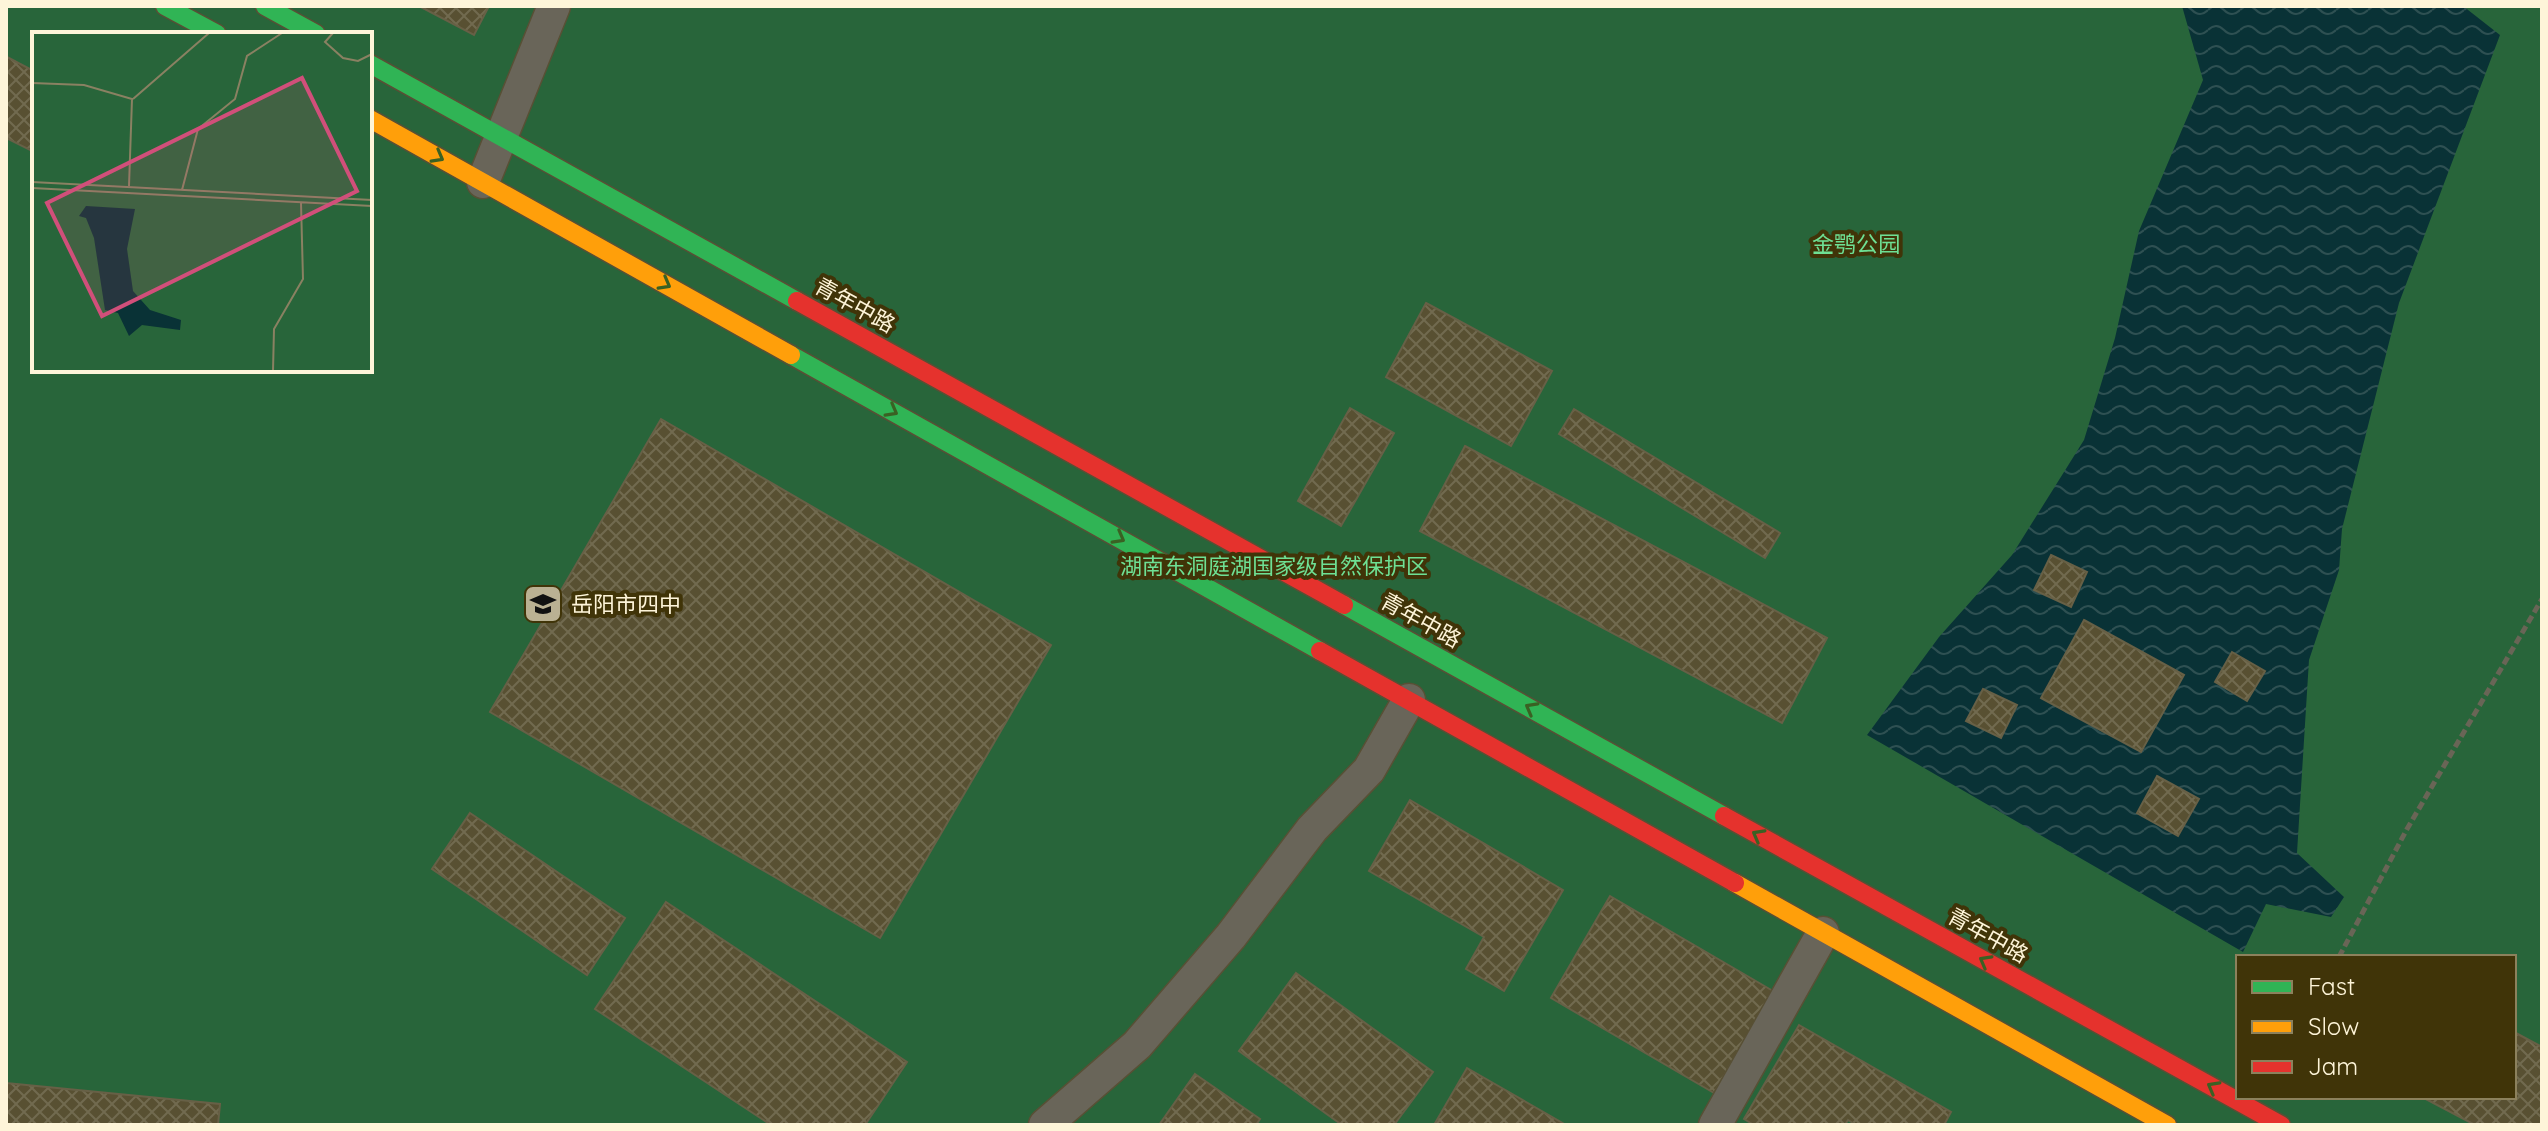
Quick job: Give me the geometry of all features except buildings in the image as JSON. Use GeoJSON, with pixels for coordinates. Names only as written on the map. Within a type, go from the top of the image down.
{"type":"FeatureCollection","features":[{"type":"Feature","properties":{"kind":"main road"},"geometry":{"type":"LineString","coordinates":[[165,6],[213,32]]}},
{"type":"Feature","properties":{"kind":"main road"},"geometry":{"type":"LineString","coordinates":[[265,6],[312,32]]}},
{"type":"Feature","properties":{"kind":"main road","name":"青年中路"},"geometry":{"type":"LineString","coordinates":[[372,65],[2281,1125]]}},
{"type":"Feature","properties":{"kind":"main road"},"geometry":{"type":"LineString","coordinates":[[372,120],[2167,1125]]}},
{"type":"Feature","properties":{"kind":"street"},"geometry":{"type":"LineString","coordinates":[[483,182],[554,6]]}},
{"type":"Feature","properties":{"kind":"street"},"geometry":{"type":"LineString","coordinates":[[1045,1125],[1137,1045],[1213,958],[1312,829],[1369,770],[1409,700]]}},
{"type":"Feature","properties":{"kind":"street"},"geometry":{"type":"LineString","coordinates":[[1715,1125],[1823,933]]}},
{"type":"Feature","properties":{"kind":"path"},"geometry":{"type":"LineString","coordinates":[[2340,955],[2407,829],[2542,599]]}},
{"type":"Feature","properties":{"kind":"green space","name":"湖南东洞庭湖国家级自然保护区"},"geometry":{"type":"Polygon","coordinates":[[[6,6],[2542,6],[2542,1125],[6,1125],[6,6]]]}},
{"type":"Feature","properties":{"kind":"water"},"geometry":{"type":"Polygon","coordinates":[[[2182,6],[2463,6],[2500,35],[2399,303],[2342,529],[2339,570],[2309,660],[2297,853],[2344,897],[2331,917],[2266,904],[2243,952],[1867,735],[1939,637],[2012,555],[2084,440],[2115,338],[2139,231],[2203,80],[2182,6]]]}},
{"type":"Feature","properties":{"kind":"traffic: fast"},"geometry":{"type":"LineString","coordinates":[[165,6],[213,32]]}},
{"type":"Feature","properties":{"kind":"traffic: fast"},"geometry":{"type":"LineString","coordinates":[[265,6],[312,32]]}},
{"type":"Feature","properties":{"kind":"traffic: fast"},"geometry":{"type":"LineString","coordinates":[[372,65],[797,301]]}},
{"type":"Feature","properties":{"kind":"traffic: fast"},"geometry":{"type":"LineString","coordinates":[[791,355],[1320,651]]}},
{"type":"Feature","properties":{"kind":"traffic: fast"},"geometry":{"type":"LineString","coordinates":[[1344,605],[1724,816]]}},
{"type":"Feature","properties":{"kind":"traffic: slow"},"geometry":{"type":"LineString","coordinates":[[372,120],[791,355]]}},
{"type":"Feature","properties":{"kind":"traffic: slow"},"geometry":{"type":"LineString","coordinates":[[1735,883],[2167,1125]]}},
{"type":"Feature","properties":{"kind":"traffic: jam"},"geometry":{"type":"LineString","coordinates":[[797,301],[1344,605]]}},
{"type":"Feature","properties":{"kind":"traffic: jam"},"geometry":{"type":"LineString","coordinates":[[1320,651],[1735,883]]}},
{"type":"Feature","properties":{"kind":"traffic: jam"},"geometry":{"type":"LineString","coordinates":[[1724,816],[2281,1125]]}},
{"type":"Feature","properties":{"kind":"place","name":"岳阳市四中"},"geometry":{"type":"Point","coordinates":[543,604]}},
{"type":"Feature","properties":{"kind":"park label","name":"金鹗公园"},"geometry":{"type":"Point","coordinates":[1856,244]}}]}
